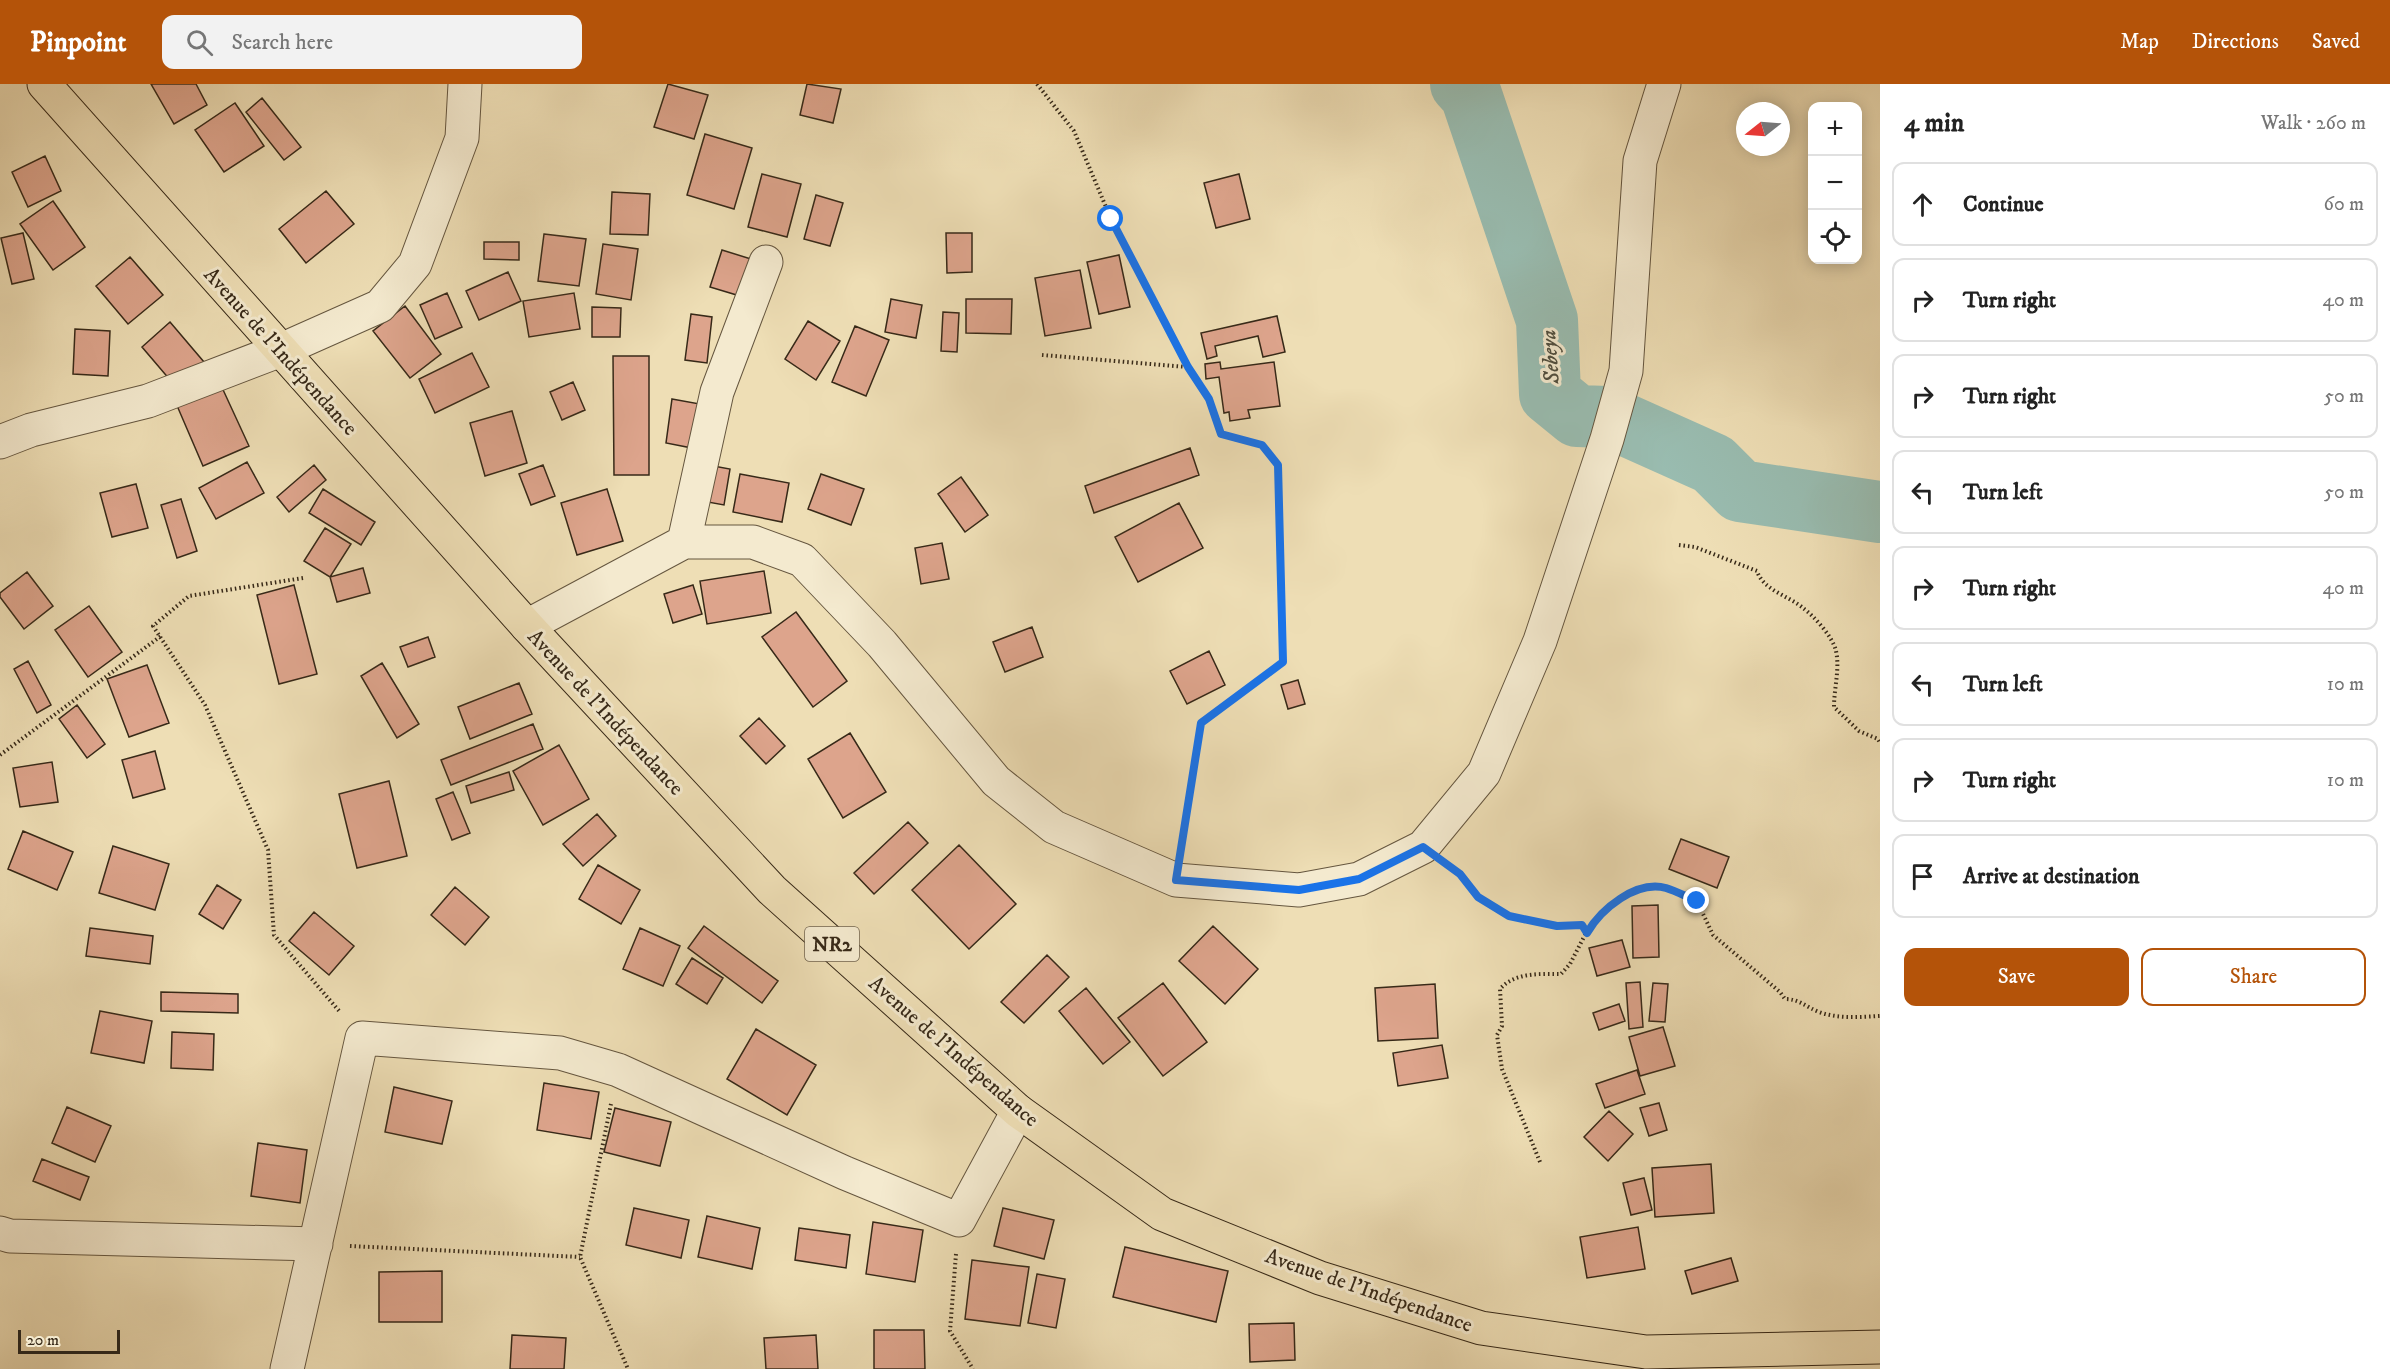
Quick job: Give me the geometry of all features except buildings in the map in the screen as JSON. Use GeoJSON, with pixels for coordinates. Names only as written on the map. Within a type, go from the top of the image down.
{"type":"FeatureCollection","features":[{"type":"Feature","properties":{"kind":"highway","name":"Avenue de l'Indépendance"},"geometry":{"type":"LineString","coordinates":[[44,84],[527,626],[772,890],[1018,1111],[1162,1214],[1320,1278],[1481,1328],[1646,1352],[1880,1347]]}},
{"type":"Feature","properties":{"kind":"street"},"geometry":{"type":"LineString","coordinates":[[0,442],[32,430],[148,401],[281,350],[380,306],[415,264],[462,138],[465,84]]}},
{"type":"Feature","properties":{"kind":"street"},"geometry":{"type":"LineString","coordinates":[[527,626],[684,542],[753,542],[802,560],[882,644],[996,781],[1054,827],[1176,880],[1299,890],[1359,879],[1423,847],[1484,773],[1539,641],[1607,439],[1626,371],[1640,161],[1664,84]]}},
{"type":"Feature","properties":{"kind":"street"},"geometry":{"type":"LineString","coordinates":[[684,542],[717,392],[766,262]]}},
{"type":"Feature","properties":{"kind":"street"},"geometry":{"type":"LineString","coordinates":[[287,1369],[362,1038],[560,1053],[618,1070],[845,1173],[959,1220],[1018,1111]]}},
{"type":"Feature","properties":{"kind":"street"},"geometry":{"type":"LineString","coordinates":[[0,1233],[10,1236],[316,1244]]}},
{"type":"Feature","properties":{"kind":"path"},"geometry":{"type":"LineString","coordinates":[[1037,84],[1074,131],[1111,219],[1188,367],[1209,399],[1221,434],[1262,445],[1278,465],[1283,662],[1201,723],[1176,880]]}},
{"type":"Feature","properties":{"kind":"path"},"geometry":{"type":"LineString","coordinates":[[1042,355],[1188,367]]}},
{"type":"Feature","properties":{"kind":"path"},"geometry":{"type":"LineString","coordinates":[[1679,545],[1695,547],[1757,571],[1759,578],[1772,589],[1805,609],[1830,637],[1836,649],[1838,673],[1834,707],[1859,731],[1878,739],[1880,743]]}},
{"type":"Feature","properties":{"kind":"path"},"geometry":{"type":"LineString","coordinates":[[303,578],[189,596],[153,626],[205,705],[268,849],[274,935],[362,1038]]}},
{"type":"Feature","properties":{"kind":"path"},"geometry":{"type":"LineString","coordinates":[[0,755],[160,636]]}},
{"type":"Feature","properties":{"kind":"path"},"geometry":{"type":"LineString","coordinates":[[1423,847],[1460,874],[1478,897],[1509,916],[1557,926],[1582,925],[1587,933]]}},
{"type":"Feature","properties":{"kind":"path"},"geometry":{"type":"LineString","coordinates":[[1539,1162],[1502,1069],[1497,1035],[1502,1026],[1500,989],[1507,981],[1529,975],[1561,974],[1570,964],[1593,922],[1611,904],[1627,895],[1643,889],[1664,887],[1697,901],[1713,935],[1780,992],[1785,999],[1797,999],[1818,1012],[1836,1016],[1880,1016]]}},
{"type":"Feature","properties":{"kind":"path"},"geometry":{"type":"LineString","coordinates":[[618,1070],[580,1257],[628,1369]]}},
{"type":"Feature","properties":{"kind":"path"},"geometry":{"type":"LineString","coordinates":[[959,1220],[950,1331],[973,1369]]}},
{"type":"Feature","properties":{"kind":"path"},"geometry":{"type":"LineString","coordinates":[[316,1244],[580,1257]]}},
{"type":"Feature","properties":{"kind":"waterway","name":"Sebeya"},"geometry":{"type":"LineString","coordinates":[[1461,84],[1471,95],[1547,320],[1550,394],[1577,416],[1608,417],[1713,464],[1740,491],[1880,512]]}},
{"type":"Feature","properties":{"kind":"route"},"geometry":{"type":"LineString","coordinates":[[1111,219],[1188,367],[1209,399],[1221,434],[1262,445],[1278,465],[1283,662],[1201,723],[1176,880],[1299,890],[1359,879],[1423,847],[1460,874],[1478,897],[1509,916],[1557,926],[1582,925],[1587,933],[1593,922],[1611,904],[1643,889],[1664,887],[1697,901]]}}]}
